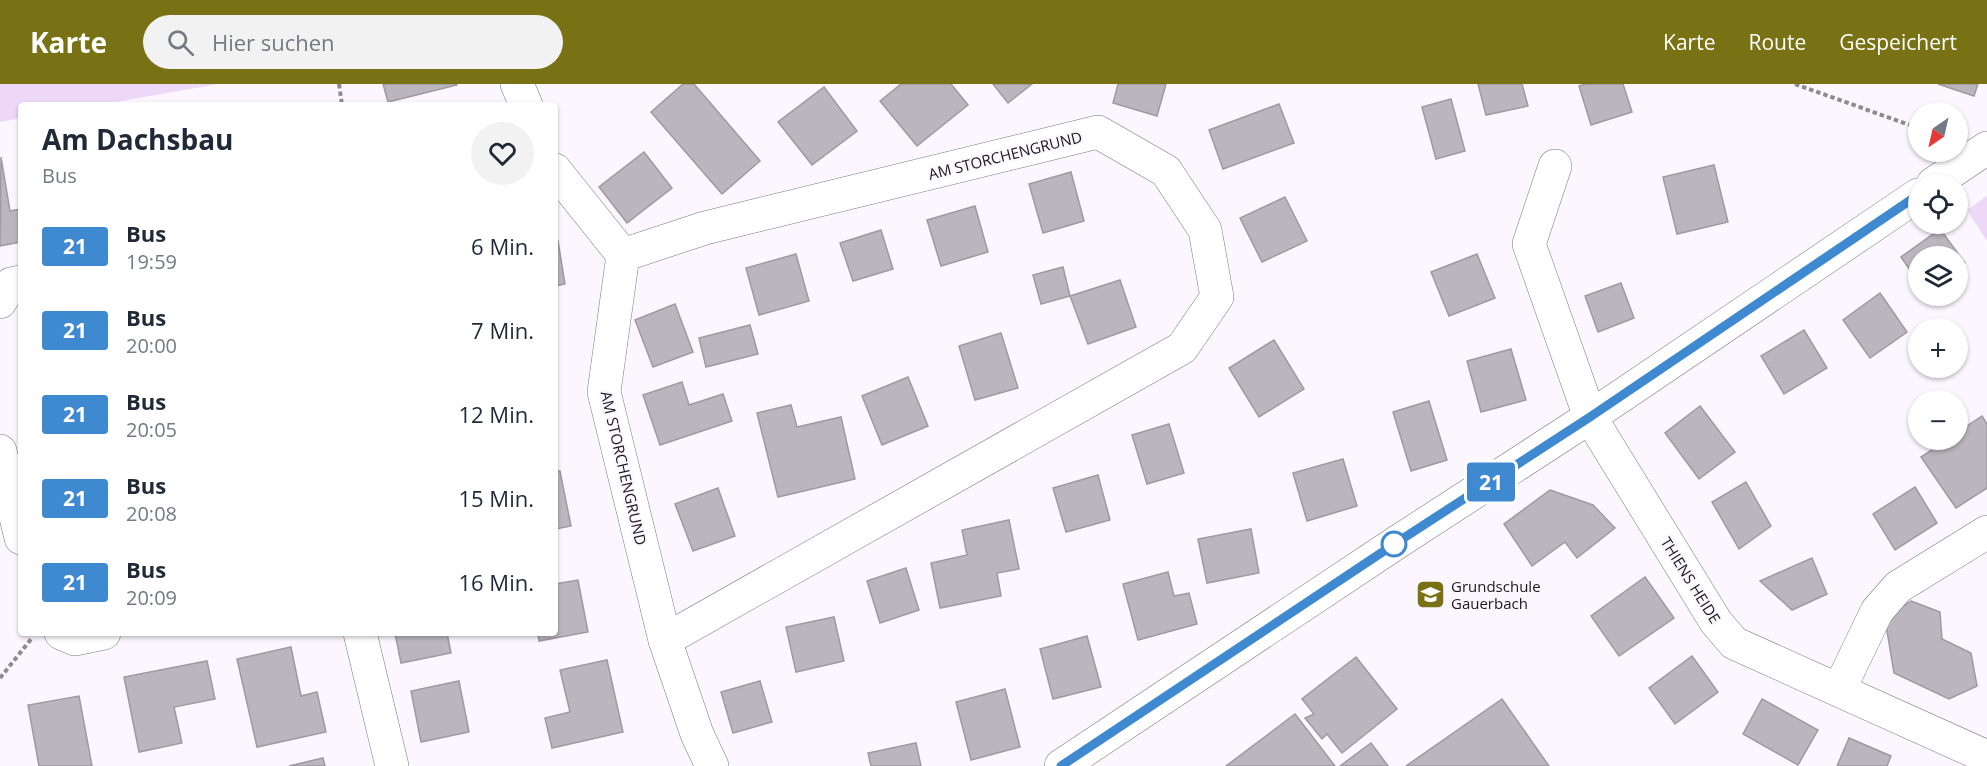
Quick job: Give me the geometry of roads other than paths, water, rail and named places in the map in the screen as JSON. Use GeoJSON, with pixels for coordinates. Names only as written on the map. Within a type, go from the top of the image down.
{"type":"FeatureCollection","features":[{"type":"Feature","properties":{"kind":"street"},"geometry":{"type":"LineString","coordinates":[[518,84],[525,102]]}},
{"type":"Feature","properties":{"kind":"street","name":"AM STORCHENGRUND"},"geometry":{"type":"LineString","coordinates":[[664,640],[1182,348],[1217,297],[1205,230],[1166,171],[1098,132],[705,228],[622,255],[604,392],[664,640],[712,766]]}},
{"type":"Feature","properties":{"kind":"street"},"geometry":{"type":"LineString","coordinates":[[1948,174],[1987,148]]}},
{"type":"Feature","properties":{"kind":"street","name":"THIENS HEIDE"},"geometry":{"type":"LineString","coordinates":[[1555,166],[1529,244],[1590,417],[1716,622],[1734,643],[1987,757]]}},
{"type":"Feature","properties":{"kind":"street"},"geometry":{"type":"LineString","coordinates":[[558,175],[622,255]]}},
{"type":"Feature","properties":{"kind":"street"},"geometry":{"type":"LineString","coordinates":[[1061,766],[1386,549],[1590,417],[1908,202]]}},
{"type":"Feature","properties":{"kind":"street"},"geometry":{"type":"LineString","coordinates":[[0,302],[11,284],[18,283]]}},
{"type":"Feature","properties":{"kind":"street"},"geometry":{"type":"LineString","coordinates":[[0,452],[18,526]]}},
{"type":"Feature","properties":{"kind":"street"},"geometry":{"type":"LineString","coordinates":[[1839,690],[1877,611],[1898,587],[1987,532]]}},
{"type":"Feature","properties":{"kind":"street"},"geometry":{"type":"LineString","coordinates":[[68,636],[75,639],[90,636]]}},
{"type":"Feature","properties":{"kind":"street"},"geometry":{"type":"LineString","coordinates":[[361,636],[392,766]]}},
{"type":"Feature","properties":{"kind":"place","name":"Grundschule Gauerbach"},"geometry":{"type":"Point","coordinates":[1430,595]}}]}
